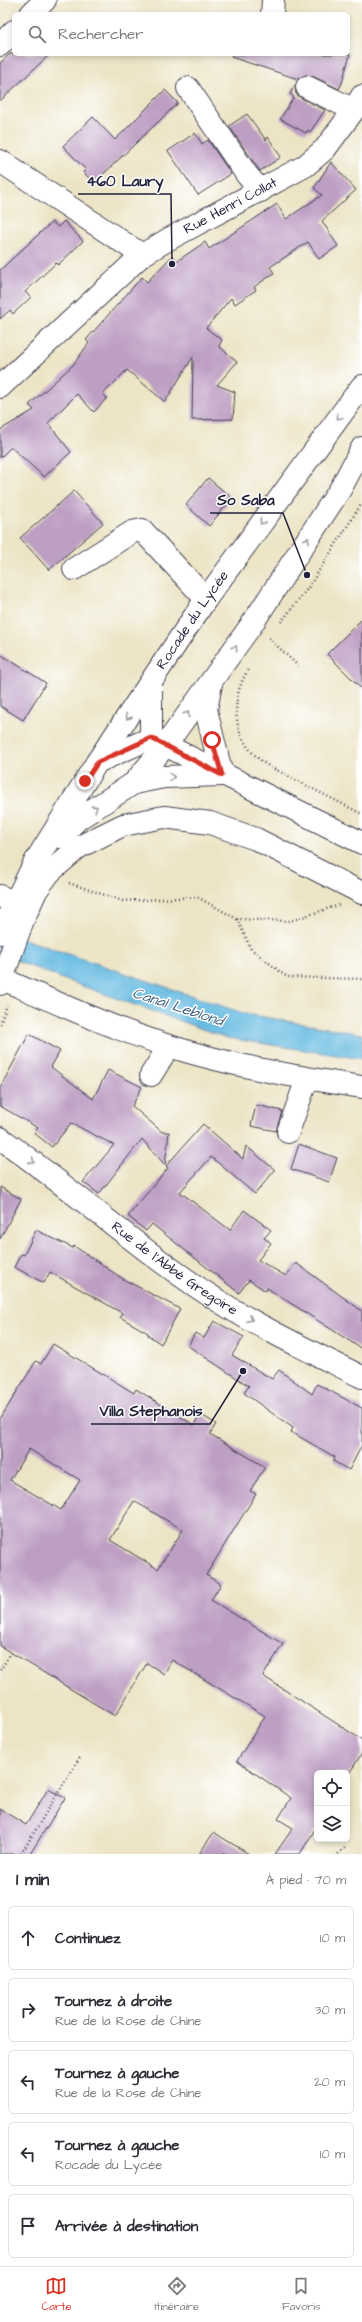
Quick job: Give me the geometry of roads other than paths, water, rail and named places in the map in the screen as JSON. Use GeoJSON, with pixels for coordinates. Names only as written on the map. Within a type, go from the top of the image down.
{"type":"FeatureCollection","features":[{"type":"Feature","properties":{"kind":"street"},"geometry":{"type":"LineString","coordinates":[[33,12],[45,0]]}},
{"type":"Feature","properties":{"kind":"street"},"geometry":{"type":"LineString","coordinates":[[272,12],[273,0]]}},
{"type":"Feature","properties":{"kind":"street"},"geometry":{"type":"LineString","coordinates":[[0,44],[12,33]]}},
{"type":"Feature","properties":{"kind":"street"},"geometry":{"type":"LineString","coordinates":[[307,87],[358,103]]}},
{"type":"Feature","properties":{"kind":"street"},"geometry":{"type":"LineString","coordinates":[[188,88],[247,175],[261,191]]}},
{"type":"Feature","properties":{"kind":"street","name":"Rue Henri Collat"},"geometry":{"type":"LineString","coordinates":[[0,387],[142,255],[169,239],[293,174],[324,149],[358,103]]}},
{"type":"Feature","properties":{"kind":"street"},"geometry":{"type":"LineString","coordinates":[[0,161],[142,255]]}},
{"type":"Feature","properties":{"kind":"street","name":"Rocade du Lycée"},"geometry":{"type":"LineString","coordinates":[[9,914],[34,862],[98,762],[151,685],[206,600],[362,386]]}},
{"type":"Feature","properties":{"kind":"street","name":"Rocade du Lycée"},"geometry":{"type":"LineString","coordinates":[[34,862],[78,819],[134,783],[158,742],[212,679],[252,624],[342,488],[362,448]]}},
{"type":"Feature","properties":{"kind":"street"},"geometry":{"type":"LineString","coordinates":[[74,569],[132,532],[142,530],[206,600]]}},
{"type":"Feature","properties":{"kind":"street"},"geometry":{"type":"LineString","coordinates":[[212,679],[206,710],[222,775]]}},
{"type":"Feature","properties":{"kind":"street"},"geometry":{"type":"LineString","coordinates":[[151,685],[158,742]]}},
{"type":"Feature","properties":{"kind":"street"},"geometry":{"type":"LineString","coordinates":[[98,762],[158,742],[362,843]]}},
{"type":"Feature","properties":{"kind":"street"},"geometry":{"type":"LineString","coordinates":[[134,783],[164,777],[222,775]]}},
{"type":"Feature","properties":{"kind":"street"},"geometry":{"type":"LineString","coordinates":[[362,893],[256,838],[210,824],[164,817],[123,825],[79,847],[50,872],[36,891],[9,914],[2,978],[90,1017],[169,1046],[307,1079],[362,1087]]}},
{"type":"Feature","properties":{"kind":"street"},"geometry":{"type":"LineString","coordinates":[[151,1076],[169,1046]]}},
{"type":"Feature","properties":{"kind":"street"},"geometry":{"type":"LineString","coordinates":[[288,1132],[307,1079]]}},
{"type":"Feature","properties":{"kind":"street","name":"Rue de l'Abbé Gregoire"},"geometry":{"type":"LineString","coordinates":[[0,1138],[35,1163],[148,1251],[225,1305],[362,1377]]}},
{"type":"Feature","properties":{"kind":"water","name":"Canal Leblond"},"geometry":{"type":"Polygon","coordinates":[[[0,931],[246,1014],[362,1034],[362,1059],[227,1038],[60,978],[0,954],[0,931]]]}},
{"type":"Feature","properties":{"kind":"place","name":"460 Laury"},"geometry":{"type":"Point","coordinates":[172,264]}},
{"type":"Feature","properties":{"kind":"place","name":"So Saba"},"geometry":{"type":"Point","coordinates":[307,575]}},
{"type":"Feature","properties":{"kind":"place","name":"Villa Stephanois"},"geometry":{"type":"Point","coordinates":[243,1371]}}]}
